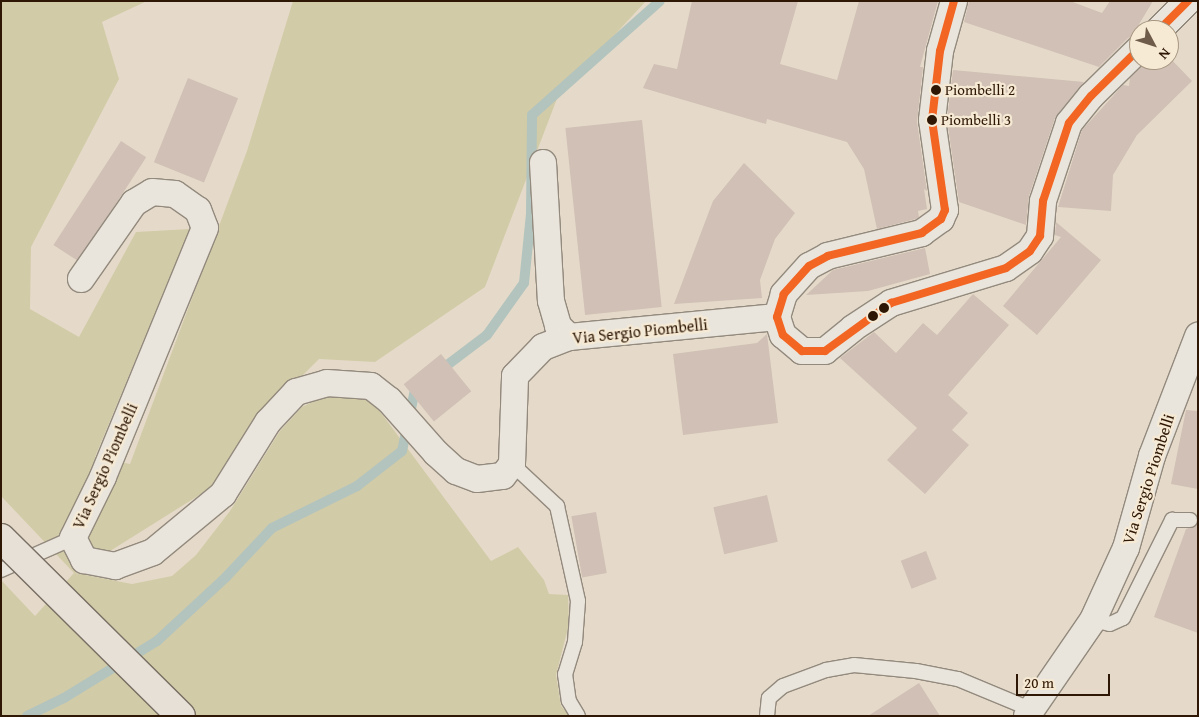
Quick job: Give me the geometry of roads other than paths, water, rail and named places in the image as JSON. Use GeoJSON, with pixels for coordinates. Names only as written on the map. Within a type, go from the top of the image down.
{"type":"FeatureCollection","features":[{"type":"Feature","properties":{"kind":"highway"},"geometry":{"type":"LineString","coordinates":[[1,538],[181,716]]}},
{"type":"Feature","properties":{"kind":"street"},"geometry":{"type":"LineString","coordinates":[[954,1],[940,51],[932,120],[945,210],[941,219],[922,233],[828,256],[809,266],[784,294],[777,317],[783,335],[795,347],[817,354],[833,346],[853,328],[891,303],[1015,263],[1030,251],[1040,236],[1043,201],[1069,124],[1091,96],[1129,59]]}},
{"type":"Feature","properties":{"kind":"street"},"geometry":{"type":"LineString","coordinates":[[1169,20],[1188,1]]}},
{"type":"Feature","properties":{"kind":"street"},"geometry":{"type":"LineString","coordinates":[[543,163],[551,301],[558,326],[569,337]]}},
{"type":"Feature","properties":{"kind":"street","name":"Via Sergio Piombelli"},"geometry":{"type":"LineString","coordinates":[[81,279],[134,203],[152,192],[175,194],[198,210],[205,228],[103,477],[73,538],[84,560],[115,566],[152,552],[223,494],[268,422],[296,392],[327,382],[371,386],[389,400],[436,454],[456,471],[477,479],[503,476],[512,464],[515,376],[543,347],[569,337],[777,317]]}},
{"type":"Feature","properties":{"kind":"street","name":"Via Sergio Piombelli"},"geometry":{"type":"LineString","coordinates":[[1032,709],[1093,620],[1126,548],[1152,456],[1198,336]]}},
{"type":"Feature","properties":{"kind":"lane"},"geometry":{"type":"LineString","coordinates":[[512,464],[557,506],[578,601],[575,642],[565,674],[569,701],[578,716]]}},
{"type":"Feature","properties":{"kind":"lane","name":"Via Sergio Piombelli"},"geometry":{"type":"LineString","coordinates":[[1093,620],[1110,624],[1124,618],[1172,520],[1190,520]]}},
{"type":"Feature","properties":{"kind":"lane"},"geometry":{"type":"LineString","coordinates":[[1,570],[73,538]]}},
{"type":"Feature","properties":{"kind":"lane","name":"Via Sergio Piombelli"},"geometry":{"type":"LineString","coordinates":[[767,716],[769,698],[783,686],[826,670],[854,665],[949,678],[1032,709]]}},
{"type":"Feature","properties":{"kind":"waterway"},"geometry":{"type":"LineString","coordinates":[[438,372],[487,335],[524,283],[531,214],[532,115],[660,1]]}},
{"type":"Feature","properties":{"kind":"waterway"},"geometry":{"type":"LineString","coordinates":[[27,716],[64,698],[157,641],[226,577],[272,528],[357,486],[402,451],[415,390],[421,385]]}},
{"type":"Feature","properties":{"kind":"place","name":"Piombelli 2"},"geometry":{"type":"Point","coordinates":[936,90]}},
{"type":"Feature","properties":{"kind":"place","name":"Piombelli 3"},"geometry":{"type":"Point","coordinates":[932,120]}}]}
